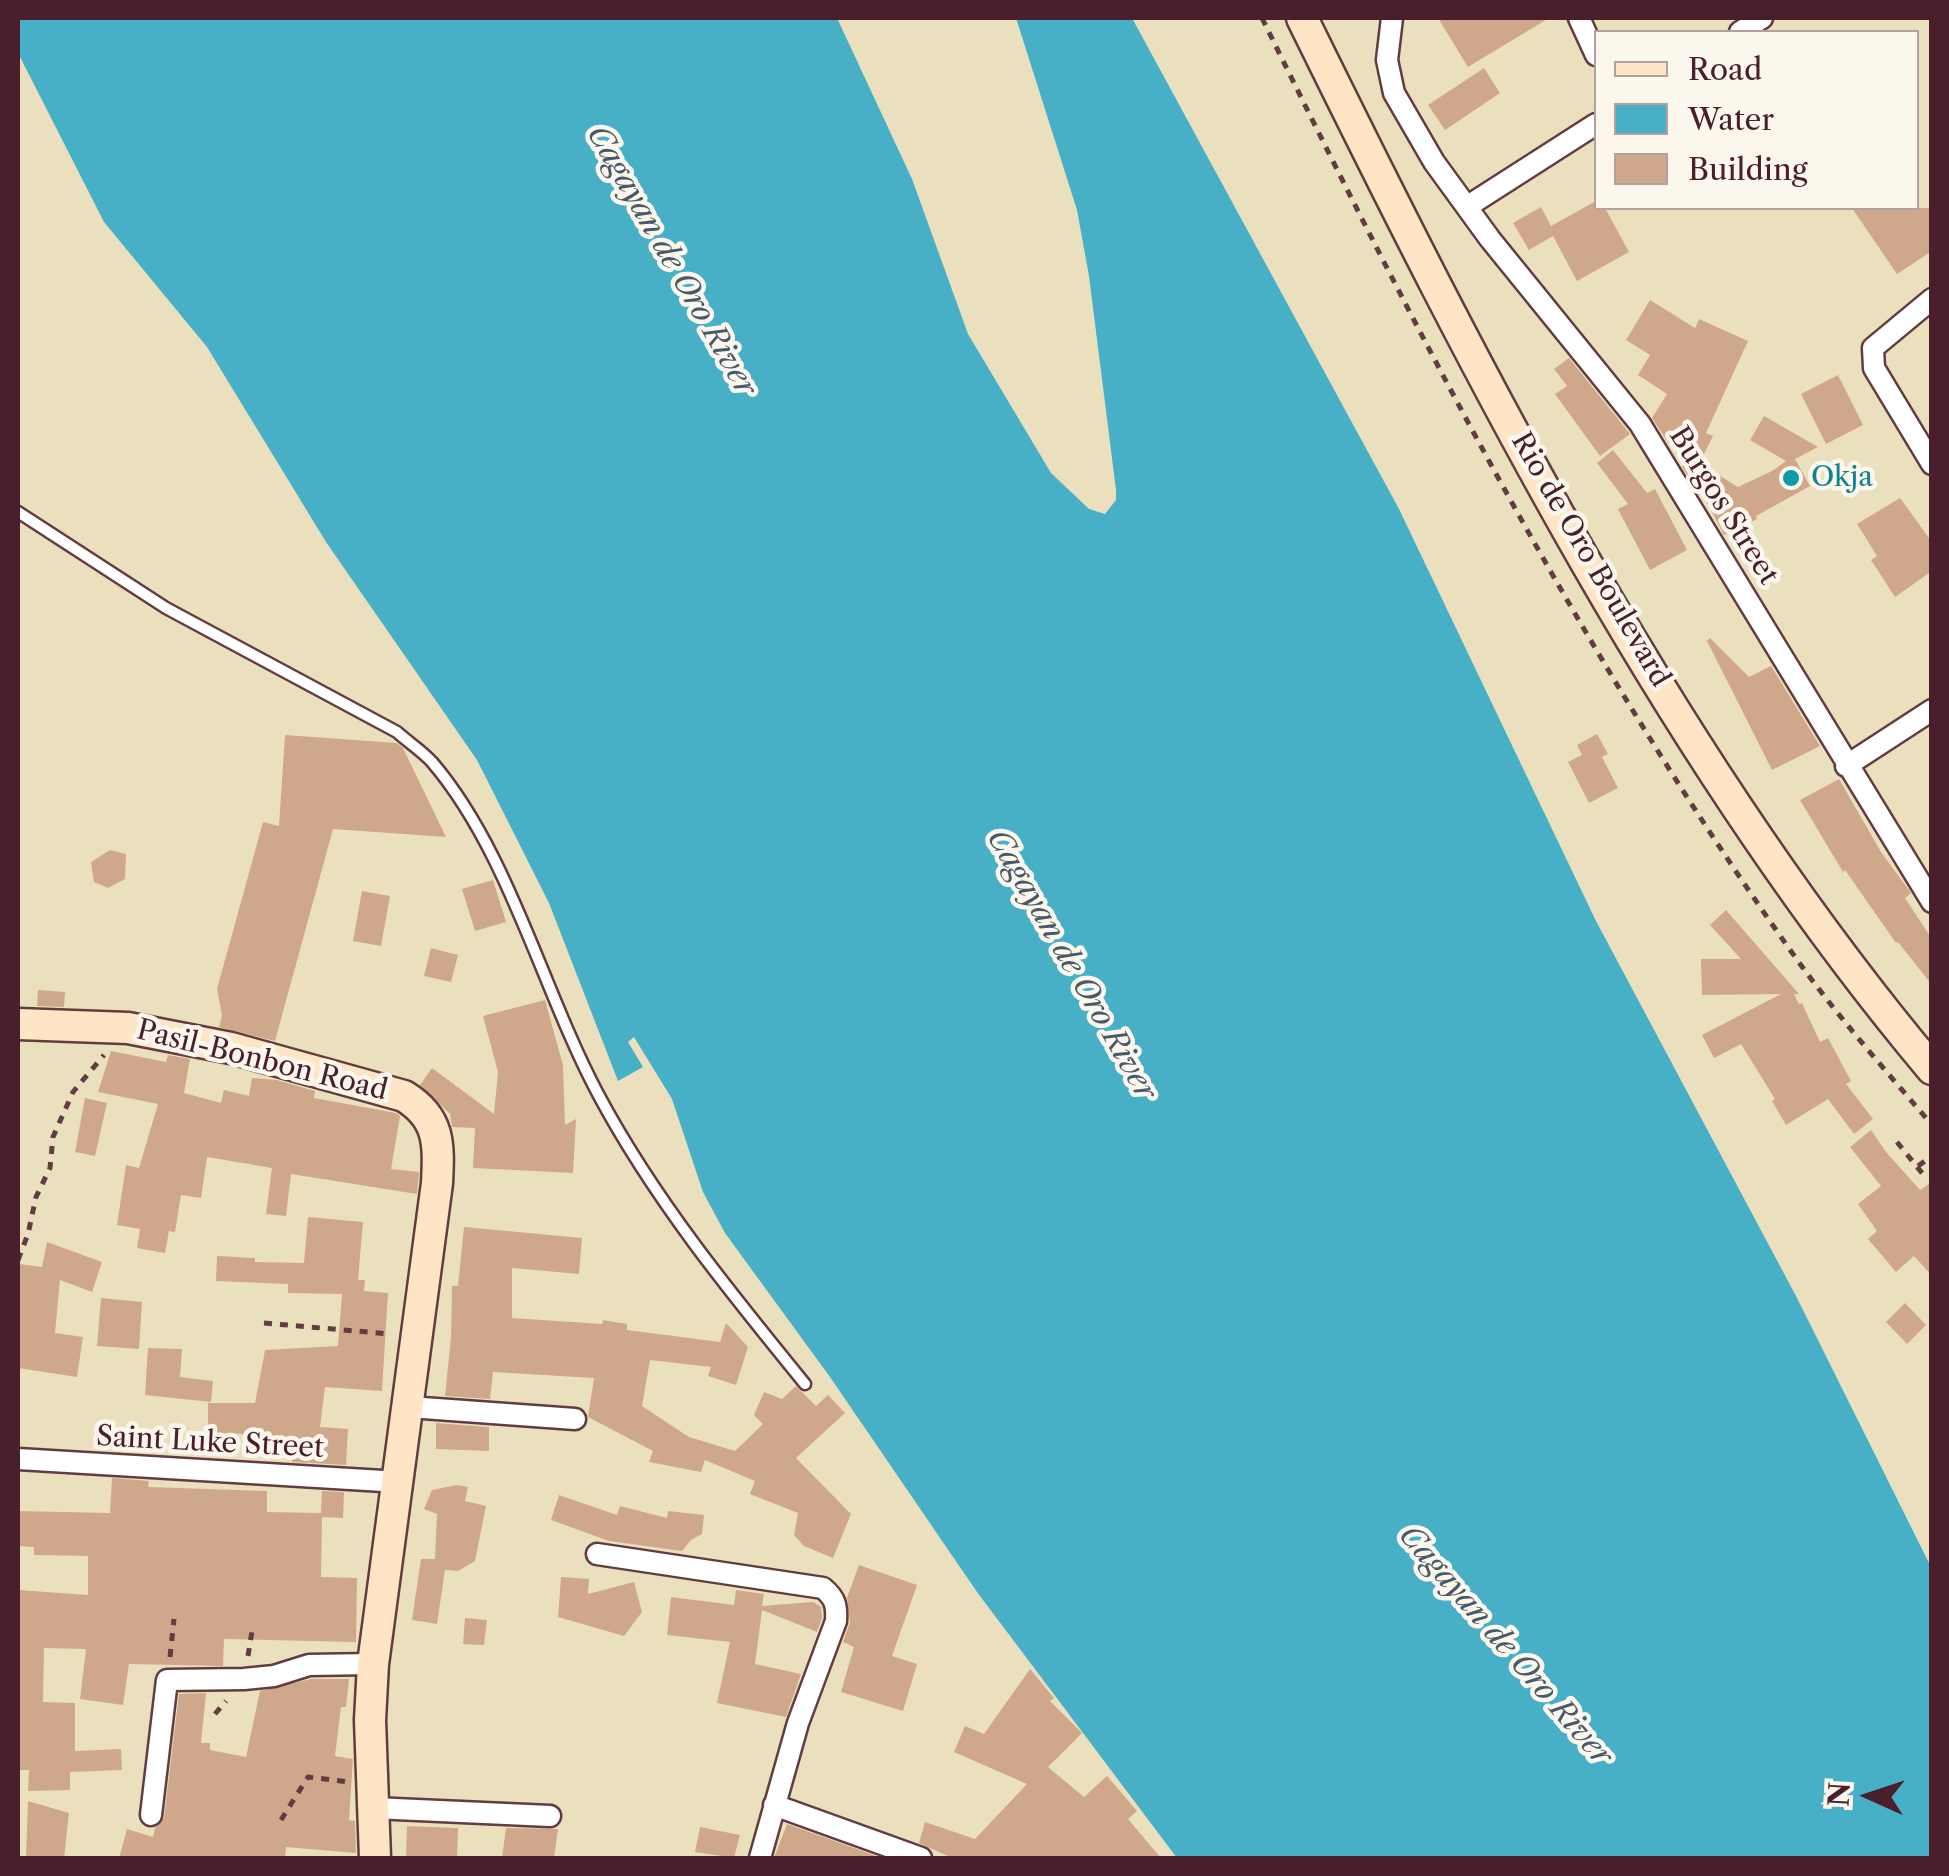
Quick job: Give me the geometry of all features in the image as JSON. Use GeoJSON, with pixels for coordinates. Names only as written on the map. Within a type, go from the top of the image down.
{"type":"FeatureCollection","features":[{"type":"Feature","properties":{"kind":"main road","name":"Rio de Oro Boulevard"},"geometry":{"type":"LineString","coordinates":[[1302,18],[1477,362],[1609,601],[1742,814],[1829,942],[1932,1069]]}},
{"type":"Feature","properties":{"kind":"main road","name":"Pasil-Bonbon Road"},"geometry":{"type":"LineString","coordinates":[[18,1024],[128,1028],[231,1048],[404,1096],[422,1107],[434,1128],[438,1151],[418,1337],[374,1664],[375,1858]]}},
{"type":"Feature","properties":{"kind":"street","name":"Burgos Street"},"geometry":{"type":"LineString","coordinates":[[1392,18],[1387,60],[1394,93],[1434,162],[1640,424],[1932,902]]}},
{"type":"Feature","properties":{"kind":"street"},"geometry":{"type":"LineString","coordinates":[[1580,18],[1594,50]]}},
{"type":"Feature","properties":{"kind":"street"},"geometry":{"type":"LineString","coordinates":[[1468,206],[1594,125]]}},
{"type":"Feature","properties":{"kind":"street"},"geometry":{"type":"LineString","coordinates":[[1932,298],[1873,348],[1874,368],[1932,464]]}},
{"type":"Feature","properties":{"kind":"street"},"geometry":{"type":"LineString","coordinates":[[1846,766],[1932,710]]}},
{"type":"Feature","properties":{"kind":"street"},"geometry":{"type":"LineString","coordinates":[[409,1407],[575,1418]]}},
{"type":"Feature","properties":{"kind":"street","name":"Saint Luke Street"},"geometry":{"type":"LineString","coordinates":[[18,1459],[400,1482]]}},
{"type":"Feature","properties":{"kind":"street"},"geometry":{"type":"LineString","coordinates":[[597,1554],[822,1588],[833,1596],[836,1621],[798,1723],[760,1858]]}},
{"type":"Feature","properties":{"kind":"street"},"geometry":{"type":"LineString","coordinates":[[151,1815],[167,1680],[244,1679],[274,1676],[309,1665],[374,1664]]}},
{"type":"Feature","properties":{"kind":"street"},"geometry":{"type":"LineString","coordinates":[[372,1797],[550,1816]]}},
{"type":"Feature","properties":{"kind":"street"},"geometry":{"type":"LineString","coordinates":[[774,1804],[921,1858]]}},
{"type":"Feature","properties":{"kind":"lane"},"geometry":{"type":"LineString","coordinates":[[18,512],[166,608],[397,732],[430,760],[462,804],[491,858],[564,1028],[617,1127],[692,1242],[806,1384]]}},
{"type":"Feature","properties":{"kind":"path"},"geometry":{"type":"LineString","coordinates":[[18,1260],[36,1197],[50,1168],[52,1136],[72,1092],[87,1075]]}},
{"type":"Feature","properties":{"kind":"path"},"geometry":{"type":"LineString","coordinates":[[1897,1142],[1926,1178]]}},
{"type":"Feature","properties":{"kind":"path"},"geometry":{"type":"LineString","coordinates":[[1918,1167],[1932,1156]]}},
{"type":"Feature","properties":{"kind":"path"},"geometry":{"type":"LineString","coordinates":[[264,1323],[418,1337]]}},
{"type":"Feature","properties":{"kind":"path"},"geometry":{"type":"LineString","coordinates":[[167,1680],[174,1619]]}},
{"type":"Feature","properties":{"kind":"path"},"geometry":{"type":"LineString","coordinates":[[244,1679],[253,1625]]}},
{"type":"Feature","properties":{"kind":"path"},"geometry":{"type":"LineString","coordinates":[[282,1820],[308,1777],[372,1797]]}},
{"type":"Feature","properties":{"kind":"water","name":"Cagayan de Oro River"},"geometry":{"type":"Polygon","coordinates":[[[18,18],[837,18],[912,179],[968,334],[1051,473],[1089,509],[1105,514],[1116,500],[1116,490],[1089,276],[1077,210],[1016,18],[1132,18],[1399,509],[1596,921],[1796,1296],[1931,1567],[1931,1858],[1177,1858],[977,1592],[830,1377],[725,1233],[703,1192],[672,1099],[634,1037],[628,1042],[643,1067],[618,1081],[549,903],[477,760],[326,542],[207,347],[104,222],[18,53],[18,18]]]}},
{"type":"Feature","properties":{"kind":"building"},"geometry":{"type":"Polygon","coordinates":[[[1438,18],[1549,18],[1468,67],[1438,18]]]}},
{"type":"Feature","properties":{"kind":"building"},"geometry":{"type":"Polygon","coordinates":[[[1484,68],[1500,93],[1445,130],[1428,105],[1484,68]]]}},
{"type":"Feature","properties":{"kind":"building"},"geometry":{"type":"Polygon","coordinates":[[[1594,202],[1594,210],[1606,210],[1629,252],[1577,281],[1553,236],[1529,250],[1513,223],[1541,207],[1551,226],[1594,202]]]}},
{"type":"Feature","properties":{"kind":"building"},"geometry":{"type":"Polygon","coordinates":[[[1932,208],[1932,251],[1897,274],[1853,210],[1932,208]]]}},
{"type":"Feature","properties":{"kind":"building"},"geometry":{"type":"Polygon","coordinates":[[[1650,300],[1695,328],[1699,319],[1748,341],[1706,433],[1713,436],[1701,460],[1669,444],[1652,418],[1667,394],[1638,375],[1650,355],[1626,340],[1650,300]]]}},
{"type":"Feature","properties":{"kind":"building"},"geometry":{"type":"Polygon","coordinates":[[[1569,358],[1630,434],[1600,456],[1555,394],[1567,386],[1554,369],[1569,358]]]}},
{"type":"Feature","properties":{"kind":"building"},"geometry":{"type":"Polygon","coordinates":[[[1838,375],[1863,425],[1826,444],[1801,394],[1838,375]]]}},
{"type":"Feature","properties":{"kind":"building"},"geometry":{"type":"Polygon","coordinates":[[[1764,416],[1818,447],[1795,459],[1810,486],[1724,535],[1700,489],[1682,467],[1688,456],[1738,487],[1772,471],[1786,461],[1750,440],[1764,416]]]}},
{"type":"Feature","properties":{"kind":"building"},"geometry":{"type":"Polygon","coordinates":[[[1613,450],[1647,493],[1655,489],[1687,550],[1650,570],[1618,509],[1628,504],[1597,463],[1613,450]]]}},
{"type":"Feature","properties":{"kind":"building"},"geometry":{"type":"Polygon","coordinates":[[[1900,498],[1932,542],[1932,571],[1895,597],[1871,560],[1877,556],[1857,524],[1900,498]]]}},
{"type":"Feature","properties":{"kind":"building"},"geometry":{"type":"Polygon","coordinates":[[[1710,638],[1749,677],[1771,666],[1820,746],[1772,770],[1707,641],[1710,638]]]}},
{"type":"Feature","properties":{"kind":"building"},"geometry":{"type":"Polygon","coordinates":[[[1597,734],[1608,754],[1602,757],[1618,788],[1589,803],[1568,762],[1582,755],[1577,745],[1597,734]]]}},
{"type":"Feature","properties":{"kind":"building"},"geometry":{"type":"Polygon","coordinates":[[[285,735],[397,743],[403,748],[446,837],[333,829],[275,1041],[219,1027],[222,1016],[217,989],[263,822],[279,826],[285,735]]]}},
{"type":"Feature","properties":{"kind":"building"},"geometry":{"type":"Polygon","coordinates":[[[1839,779],[1881,852],[1911,893],[1905,898],[1932,939],[1932,985],[1843,872],[1800,800],[1839,779]]]}},
{"type":"Feature","properties":{"kind":"building"},"geometry":{"type":"Polygon","coordinates":[[[110,850],[126,854],[125,879],[108,888],[94,882],[91,862],[110,850]]]}},
{"type":"Feature","properties":{"kind":"building"},"geometry":{"type":"Polygon","coordinates":[[[493,880],[506,922],[475,931],[462,889],[493,880]]]}},
{"type":"Feature","properties":{"kind":"building"},"geometry":{"type":"Polygon","coordinates":[[[362,891],[390,896],[381,946],[353,941],[362,891]]]}},
{"type":"Feature","properties":{"kind":"building"},"geometry":{"type":"Polygon","coordinates":[[[1726,910],[1799,994],[1794,994],[1820,1042],[1828,1038],[1851,1081],[1846,1084],[1873,1119],[1854,1134],[1828,1099],[1786,1125],[1772,1101],[1775,1099],[1741,1044],[1714,1058],[1702,1035],[1781,994],[1702,995],[1701,959],[1741,959],[1710,925],[1726,910]]]}},
{"type":"Feature","properties":{"kind":"building"},"geometry":{"type":"Polygon","coordinates":[[[431,948],[458,955],[451,982],[424,976],[431,948]]]}},
{"type":"Feature","properties":{"kind":"building"},"geometry":{"type":"Polygon","coordinates":[[[38,990],[65,992],[64,1007],[37,1006],[38,990]]]}},
{"type":"Feature","properties":{"kind":"building"},"geometry":{"type":"Polygon","coordinates":[[[545,1000],[563,1065],[565,1125],[576,1119],[573,1173],[473,1168],[475,1128],[452,1127],[450,1114],[420,1085],[432,1068],[494,1114],[498,1072],[483,1016],[545,1000]]]}},
{"type":"Feature","properties":{"kind":"building"},"geometry":{"type":"Polygon","coordinates":[[[111,1051],[166,1062],[168,1055],[190,1059],[184,1093],[221,1103],[224,1090],[249,1096],[252,1078],[277,1080],[315,1091],[314,1098],[396,1113],[400,1116],[391,1169],[419,1172],[417,1194],[291,1174],[286,1216],[266,1214],[272,1168],[207,1157],[201,1198],[181,1195],[175,1232],[169,1231],[165,1253],[137,1248],[140,1229],[117,1225],[126,1165],[139,1168],[158,1104],[98,1092],[111,1051]]]}},
{"type":"Feature","properties":{"kind":"building"},"geometry":{"type":"Polygon","coordinates":[[[85,1098],[107,1103],[95,1156],[75,1152],[85,1098]]]}},
{"type":"Feature","properties":{"kind":"building"},"geometry":{"type":"Polygon","coordinates":[[[1871,1130],[1920,1190],[1932,1182],[1932,1276],[1914,1256],[1896,1272],[1868,1239],[1877,1231],[1858,1204],[1881,1186],[1850,1147],[1871,1130]]]}},
{"type":"Feature","properties":{"kind":"building"},"geometry":{"type":"Polygon","coordinates":[[[308,1217],[363,1222],[358,1280],[365,1280],[364,1291],[388,1293],[382,1391],[325,1387],[320,1427],[348,1429],[346,1465],[292,1462],[292,1439],[231,1433],[231,1439],[208,1439],[208,1403],[255,1403],[265,1350],[338,1346],[342,1294],[288,1293],[288,1284],[216,1281],[217,1256],[304,1263],[308,1217]]]}},
{"type":"Feature","properties":{"kind":"building"},"geometry":{"type":"Polygon","coordinates":[[[464,1227],[582,1238],[579,1274],[512,1268],[512,1318],[602,1324],[603,1320],[627,1324],[627,1330],[720,1342],[726,1323],[748,1347],[736,1385],[708,1376],[711,1367],[650,1360],[642,1406],[689,1437],[735,1451],[763,1424],[754,1415],[764,1392],[782,1399],[796,1386],[816,1406],[828,1395],[845,1413],[796,1458],[851,1514],[833,1558],[804,1546],[794,1535],[798,1513],[750,1494],[755,1481],[705,1460],[701,1472],[649,1462],[653,1451],[588,1417],[594,1378],[493,1372],[490,1399],[445,1396],[452,1286],[458,1286],[464,1227]]]}},
{"type":"Feature","properties":{"kind":"building"},"geometry":{"type":"Polygon","coordinates":[[[47,1242],[102,1262],[92,1292],[60,1280],[55,1333],[83,1337],[77,1377],[18,1368],[19,1264],[42,1267],[47,1242]]]}},
{"type":"Feature","properties":{"kind":"building"},"geometry":{"type":"Polygon","coordinates":[[[101,1298],[142,1302],[139,1349],[97,1346],[101,1298]]]}},
{"type":"Feature","properties":{"kind":"building"},"geometry":{"type":"Polygon","coordinates":[[[1905,1303],[1926,1325],[1907,1344],[1886,1322],[1905,1303]]]}},
{"type":"Feature","properties":{"kind":"building"},"geometry":{"type":"Polygon","coordinates":[[[148,1348],[182,1349],[180,1377],[213,1381],[211,1402],[145,1395],[148,1348]]]}},
{"type":"Feature","properties":{"kind":"building"},"geometry":{"type":"Polygon","coordinates":[[[436,1423],[489,1427],[489,1451],[436,1449],[436,1423]]]}},
{"type":"Feature","properties":{"kind":"building"},"geometry":{"type":"Polygon","coordinates":[[[112,1478],[149,1481],[148,1487],[267,1491],[267,1512],[321,1513],[322,1491],[344,1492],[343,1518],[322,1517],[321,1577],[357,1578],[356,1642],[224,1639],[223,1666],[129,1664],[123,1705],[80,1699],[86,1649],[44,1648],[43,1702],[75,1703],[75,1751],[121,1749],[122,1770],[70,1772],[70,1790],[28,1791],[29,1770],[18,1770],[18,1590],[88,1595],[88,1556],[34,1555],[34,1547],[18,1546],[18,1511],[110,1513],[112,1478]]]}},
{"type":"Feature","properties":{"kind":"building"},"geometry":{"type":"Polygon","coordinates":[[[468,1487],[465,1501],[486,1506],[475,1561],[458,1571],[445,1570],[437,1624],[412,1620],[421,1559],[435,1559],[437,1514],[424,1509],[432,1490],[468,1487]]]}},
{"type":"Feature","properties":{"kind":"building"},"geometry":{"type":"Polygon","coordinates":[[[559,1495],[617,1515],[620,1506],[667,1518],[668,1511],[704,1515],[702,1534],[682,1551],[609,1541],[551,1520],[559,1495]]]}},
{"type":"Feature","properties":{"kind":"building"},"geometry":{"type":"Polygon","coordinates":[[[859,1565],[917,1585],[892,1656],[917,1664],[903,1711],[841,1692],[854,1647],[843,1642],[850,1622],[847,1598],[859,1565]]]}},
{"type":"Feature","properties":{"kind":"building"},"geometry":{"type":"Polygon","coordinates":[[[561,1577],[589,1579],[588,1594],[634,1582],[642,1612],[624,1636],[558,1617],[561,1577]]]}},
{"type":"Feature","properties":{"kind":"building"},"geometry":{"type":"Polygon","coordinates":[[[736,1590],[764,1594],[762,1606],[813,1602],[821,1607],[817,1632],[762,1610],[755,1664],[801,1674],[786,1717],[717,1703],[730,1642],[667,1635],[671,1597],[734,1605],[736,1590]]]}},
{"type":"Feature","properties":{"kind":"building"},"geometry":{"type":"Polygon","coordinates":[[[465,1618],[487,1620],[484,1645],[463,1644],[465,1618]]]}},
{"type":"Feature","properties":{"kind":"building"},"geometry":{"type":"Polygon","coordinates":[[[1030,1669],[1054,1698],[1050,1701],[1082,1733],[1048,1767],[1084,1797],[1107,1776],[1137,1811],[1128,1819],[1161,1858],[952,1858],[919,1843],[925,1822],[975,1839],[1027,1784],[954,1752],[965,1726],[984,1734],[1030,1669]]]}},
{"type":"Feature","properties":{"kind":"building"},"geometry":{"type":"Polygon","coordinates":[[[311,1679],[349,1679],[335,1756],[353,1759],[349,1820],[355,1821],[356,1853],[286,1847],[285,1858],[119,1858],[127,1829],[153,1837],[164,1818],[179,1694],[206,1693],[201,1743],[210,1743],[210,1750],[246,1757],[260,1691],[311,1679]]]}},
{"type":"Feature","properties":{"kind":"building"},"geometry":{"type":"Polygon","coordinates":[[[28,1801],[69,1813],[64,1858],[26,1858],[28,1801]]]}},
{"type":"Feature","properties":{"kind":"building"},"geometry":{"type":"Polygon","coordinates":[[[787,1824],[882,1858],[774,1858],[787,1824]]]}},
{"type":"Feature","properties":{"kind":"building"},"geometry":{"type":"Polygon","coordinates":[[[407,1826],[458,1828],[457,1858],[406,1858],[407,1826]]]}},
{"type":"Feature","properties":{"kind":"building"},"geometry":{"type":"Polygon","coordinates":[[[700,1827],[740,1835],[734,1858],[695,1852],[700,1827]]]}},
{"type":"Feature","properties":{"kind":"building"},"geometry":{"type":"Polygon","coordinates":[[[506,1828],[558,1829],[554,1858],[502,1858],[506,1828]]]}},
{"type":"Feature","properties":{"kind":"place","name":"Okja"},"geometry":{"type":"Point","coordinates":[1791,478]}}]}
